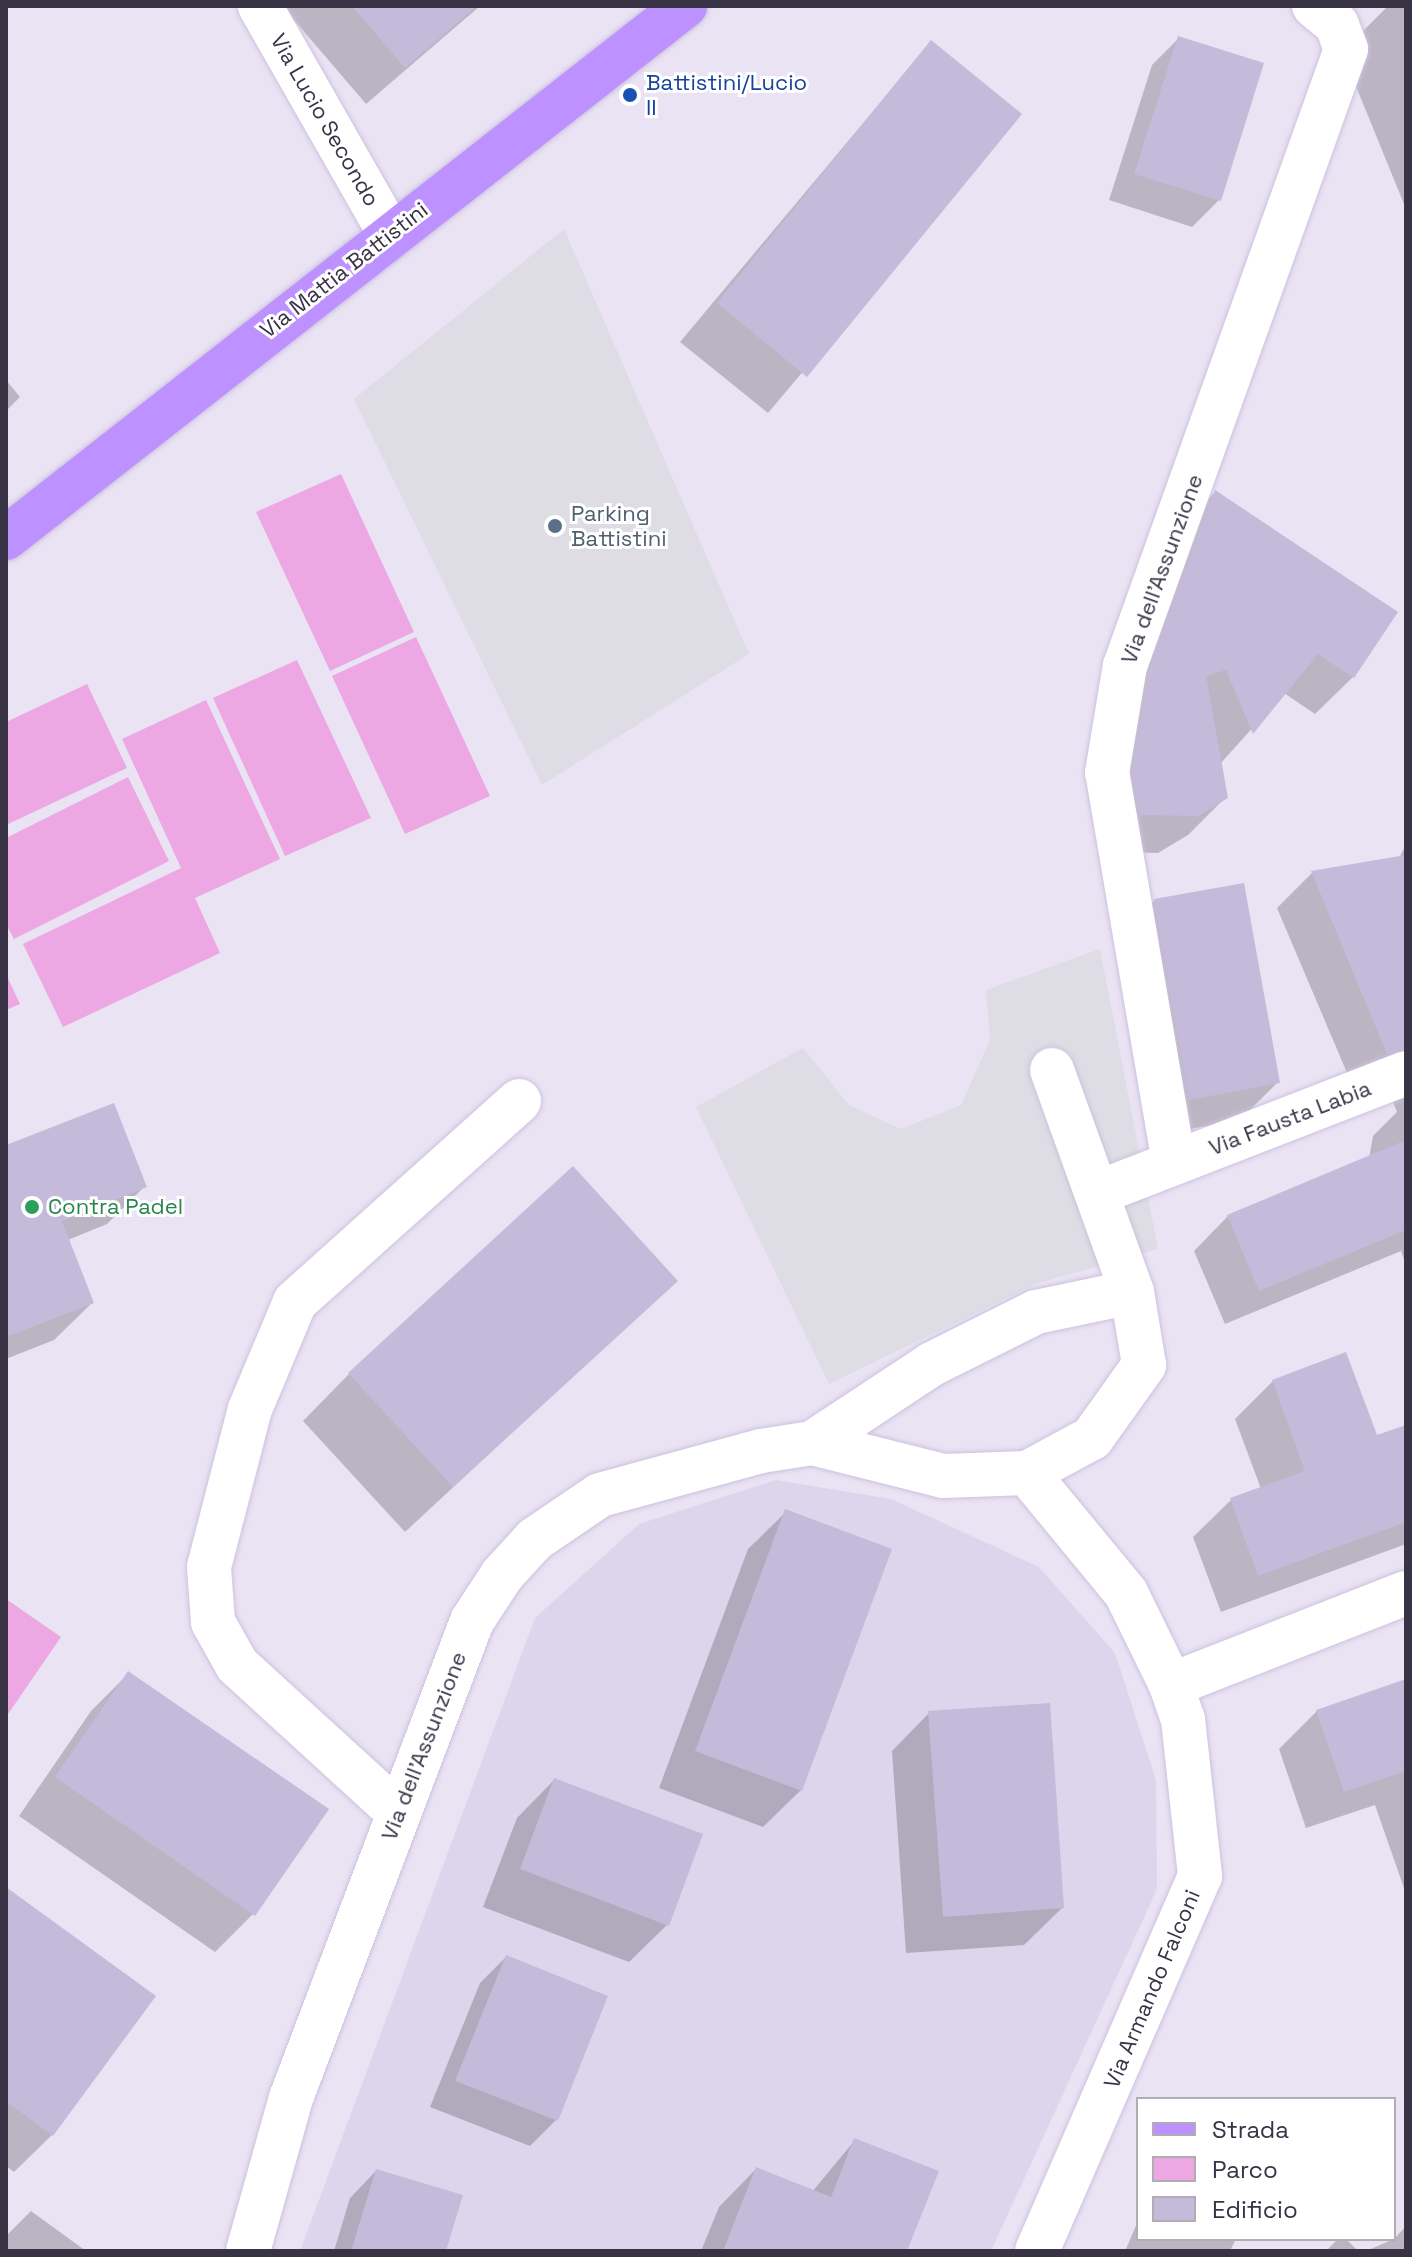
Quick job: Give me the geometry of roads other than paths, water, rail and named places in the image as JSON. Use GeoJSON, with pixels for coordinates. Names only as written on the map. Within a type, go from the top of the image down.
{"type":"FeatureCollection","features":[{"type":"Feature","properties":{"kind":"main road","name":"Via Mattia Battistini"},"geometry":{"type":"LineString","coordinates":[[6,538],[390,234],[685,6]]}},
{"type":"Feature","properties":{"kind":"street","name":"Via Lucio Secondo"},"geometry":{"type":"LineString","coordinates":[[260,6],[390,234]]}},
{"type":"Feature","properties":{"kind":"street","name":"Via dell'Assunzione"},"geometry":{"type":"LineString","coordinates":[[1174,1163],[1107,773],[1125,666],[1346,49],[1337,25],[1314,6]]}},
{"type":"Feature","properties":{"kind":"street","name":"Via dell'Assunzione"},"geometry":{"type":"LineString","coordinates":[[812,1443],[943,1476],[1027,1473],[1092,1438],[1144,1365],[1132,1292],[1052,1070]]}},
{"type":"Feature","properties":{"kind":"street","name":"Via Fausta Labia"},"geometry":{"type":"LineString","coordinates":[[1097,1193],[1406,1073]]}},
{"type":"Feature","properties":{"kind":"street"},"geometry":{"type":"LineString","coordinates":[[399,1813],[237,1665],[213,1622],[209,1567],[250,1409],[295,1302],[519,1101]]}},
{"type":"Feature","properties":{"kind":"street","name":"Via dell'Assunzione"},"geometry":{"type":"LineString","coordinates":[[248,2251],[291,2098],[472,1621],[535,1539],[572,1511],[635,1481],[812,1443],[932,1364],[1036,1312],[1132,1292]]}},
{"type":"Feature","properties":{"kind":"street","name":"Via Armando Falconi"},"geometry":{"type":"LineString","coordinates":[[1027,1473],[1126,1593],[1171,1685],[1183,1719],[1200,1876],[1037,2251]]}},
{"type":"Feature","properties":{"kind":"street"},"geometry":{"type":"LineString","coordinates":[[1171,1685],[1406,1593]]}},
{"type":"Feature","properties":{"kind":"place","name":"Battistini/Lucio II"},"geometry":{"type":"Point","coordinates":[630,95]}},
{"type":"Feature","properties":{"kind":"place","name":"Parking Battistini"},"geometry":{"type":"Point","coordinates":[555,526]}},
{"type":"Feature","properties":{"kind":"place","name":"Contra Padel"},"geometry":{"type":"Point","coordinates":[32,1207]}}]}
